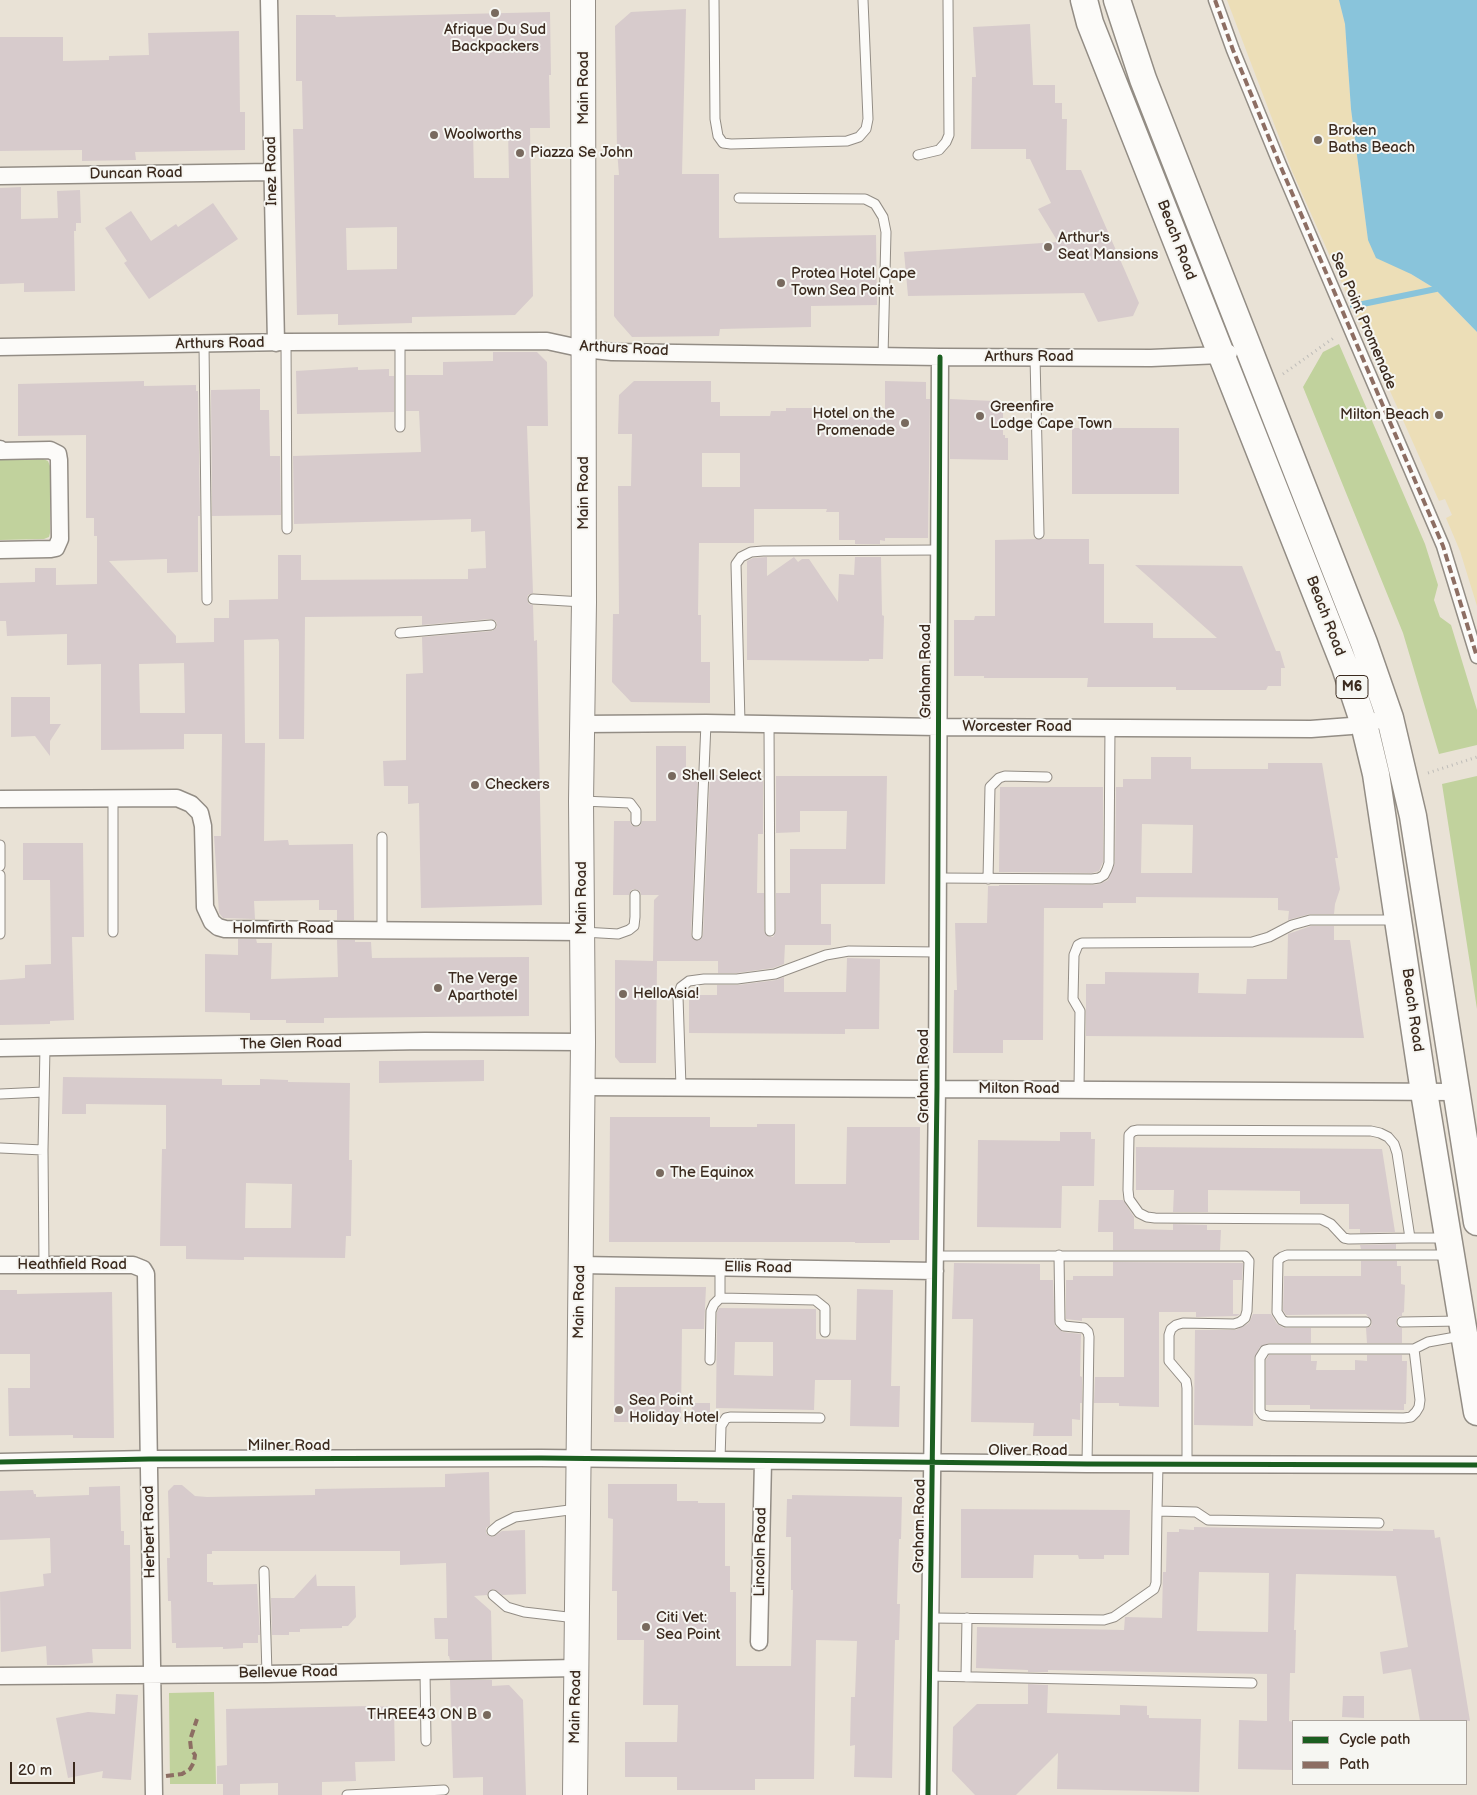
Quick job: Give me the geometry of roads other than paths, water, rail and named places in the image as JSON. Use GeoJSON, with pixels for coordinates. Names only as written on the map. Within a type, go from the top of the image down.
{"type":"FeatureCollection","features":[{"type":"Feature","properties":{"kind":"main road","name":"Main Road"},"geometry":{"type":"LineString","coordinates":[[575,1795],[583,1042],[581,802],[584,602],[583,0]]}},
{"type":"Feature","properties":{"kind":"main road","name":"Beach Road"},"geometry":{"type":"LineString","coordinates":[[1084,0],[1090,23],[1345,667],[1364,724],[1376,774],[1424,1092],[1477,1412]]}},
{"type":"Feature","properties":{"kind":"main road","name":"Beach Road"},"geometry":{"type":"LineString","coordinates":[[1117,0],[1143,79],[1364,643],[1390,718],[1406,780],[1415,826],[1477,1222]]}},
{"type":"Feature","properties":{"kind":"street","name":"Inez Road"},"geometry":{"type":"LineString","coordinates":[[269,0],[272,172],[281,342]]}},
{"type":"Feature","properties":{"kind":"street","name":"Sea Point Promenade"},"geometry":{"type":"LineString","coordinates":[[1216,0],[1233,50],[1272,148],[1348,329],[1443,546],[1477,657]]}},
{"type":"Feature","properties":{"kind":"street","name":"Duncan Road"},"geometry":{"type":"LineString","coordinates":[[0,176],[272,172]]}},
{"type":"Feature","properties":{"kind":"street","name":"Arthurs Road"},"geometry":{"type":"LineString","coordinates":[[0,347],[281,342],[546,341],[584,349],[612,352],[1151,358],[1221,355],[1248,349]]}},
{"type":"Feature","properties":{"kind":"street","name":"Graham Road"},"geometry":{"type":"LineString","coordinates":[[928,1795],[937,1088],[940,357]]}},
{"type":"Feature","properties":{"kind":"street"},"geometry":{"type":"LineString","coordinates":[[0,449],[0,451],[50,450],[58,454],[60,460],[60,539],[56,548],[0,550]]}},
{"type":"Feature","properties":{"kind":"street","name":"Worcester Road"},"geometry":{"type":"LineString","coordinates":[[582,724],[740,723],[938,727],[1312,729],[1338,728],[1390,718]]}},
{"type":"Feature","properties":{"kind":"street","name":"Holmfirth Road"},"geometry":{"type":"LineString","coordinates":[[0,799],[177,798],[191,804],[200,813],[203,826],[204,907],[212,922],[218,927],[232,930],[583,932]]}},
{"type":"Feature","properties":{"kind":"street","name":"The Glen Road"},"geometry":{"type":"LineString","coordinates":[[0,1048],[425,1041],[583,1042]]}},
{"type":"Feature","properties":{"kind":"street","name":"Milton Road"},"geometry":{"type":"LineString","coordinates":[[582,1087],[1456,1092]]}},
{"type":"Feature","properties":{"kind":"street","name":"Ellis Road"},"geometry":{"type":"LineString","coordinates":[[580,1265],[720,1267],[935,1263]]}},
{"type":"Feature","properties":{"kind":"street","name":"Heathfield Road"},"geometry":{"type":"LineString","coordinates":[[0,1264],[133,1265],[143,1269]]}},
{"type":"Feature","properties":{"kind":"street","name":"Herbert Road"},"geometry":{"type":"LineString","coordinates":[[143,1269],[147,1279],[154,1795]]}},
{"type":"Feature","properties":{"kind":"street","name":"Oliver Road"},"geometry":{"type":"LineString","coordinates":[[578,1458],[933,1463],[1477,1465]]}},
{"type":"Feature","properties":{"kind":"street","name":"Milner Road"},"geometry":{"type":"LineString","coordinates":[[0,1462],[149,1459],[578,1458]]}},
{"type":"Feature","properties":{"kind":"street","name":"Lincoln Road"},"geometry":{"type":"LineString","coordinates":[[760,1642],[763,1461]]}},
{"type":"Feature","properties":{"kind":"street","name":"Bellevue Road"},"geometry":{"type":"LineString","coordinates":[[0,1676],[267,1674],[576,1668]]}},
{"type":"Feature","properties":{"kind":"lane"},"geometry":{"type":"LineString","coordinates":[[714,0],[715,119],[718,136],[723,142],[731,144],[847,141],[859,137],[866,129],[868,119],[863,0]]}},
{"type":"Feature","properties":{"kind":"lane"},"geometry":{"type":"LineString","coordinates":[[918,155],[939,150],[949,136],[948,0]]}},
{"type":"Feature","properties":{"kind":"lane"},"geometry":{"type":"LineString","coordinates":[[738,198],[865,199],[875,204],[883,217],[886,232],[883,356]]}},
{"type":"Feature","properties":{"kind":"lane"},"geometry":{"type":"LineString","coordinates":[[281,342],[287,529]]}},
{"type":"Feature","properties":{"kind":"lane"},"geometry":{"type":"LineString","coordinates":[[400,342],[400,427]]}},
{"type":"Feature","properties":{"kind":"lane"},"geometry":{"type":"LineString","coordinates":[[204,344],[207,600]]}},
{"type":"Feature","properties":{"kind":"lane"},"geometry":{"type":"LineString","coordinates":[[1035,357],[1039,534]]}},
{"type":"Feature","properties":{"kind":"lane"},"geometry":{"type":"LineString","coordinates":[[740,723],[736,564],[741,557],[751,552],[763,551],[939,550]]}},
{"type":"Feature","properties":{"kind":"lane"},"geometry":{"type":"LineString","coordinates":[[533,599],[584,602]]}},
{"type":"Feature","properties":{"kind":"lane"},"geometry":{"type":"LineString","coordinates":[[400,633],[491,625]]}},
{"type":"Feature","properties":{"kind":"lane"},"geometry":{"type":"LineString","coordinates":[[698,934],[706,723]]}},
{"type":"Feature","properties":{"kind":"lane"},"geometry":{"type":"LineString","coordinates":[[769,724],[770,932]]}},
{"type":"Feature","properties":{"kind":"lane"},"geometry":{"type":"LineString","coordinates":[[938,878],[1092,880],[1104,875],[1109,863],[1110,727]]}},
{"type":"Feature","properties":{"kind":"lane"},"geometry":{"type":"LineString","coordinates":[[988,879],[990,787],[999,778],[1005,776],[1048,777]]}},
{"type":"Feature","properties":{"kind":"lane"},"geometry":{"type":"LineString","coordinates":[[113,798],[113,932]]}},
{"type":"Feature","properties":{"kind":"lane"},"geometry":{"type":"LineString","coordinates":[[581,802],[630,803],[636,811],[636,820]]}},
{"type":"Feature","properties":{"kind":"lane"},"geometry":{"type":"LineString","coordinates":[[382,837],[382,930]]}},
{"type":"Feature","properties":{"kind":"lane"},"geometry":{"type":"LineString","coordinates":[[0,845],[0,866]]}},
{"type":"Feature","properties":{"kind":"lane"},"geometry":{"type":"LineString","coordinates":[[0,875],[0,934]]}},
{"type":"Feature","properties":{"kind":"lane"},"geometry":{"type":"LineString","coordinates":[[583,932],[618,934],[629,930],[634,926],[636,895]]}},
{"type":"Feature","properties":{"kind":"lane"},"geometry":{"type":"LineString","coordinates":[[1079,1089],[1080,1011],[1073,999],[1074,954],[1078,945],[1082,943],[1252,942],[1269,937],[1292,925],[1310,920],[1399,920]]}},
{"type":"Feature","properties":{"kind":"lane"},"geometry":{"type":"LineString","coordinates":[[681,1088],[678,997],[681,987],[689,981],[704,978],[737,979],[775,974],[826,955],[849,950],[938,952]]}},
{"type":"Feature","properties":{"kind":"lane"},"geometry":{"type":"LineString","coordinates":[[44,1265],[43,1150],[45,1047]]}},
{"type":"Feature","properties":{"kind":"lane"},"geometry":{"type":"LineString","coordinates":[[0,1094],[44,1092]]}},
{"type":"Feature","properties":{"kind":"lane"},"geometry":{"type":"LineString","coordinates":[[1410,1238],[1397,1153],[1394,1144],[1380,1132],[1138,1130],[1129,1134],[1129,1199],[1139,1213],[1146,1217],[1321,1219],[1331,1224],[1344,1238],[1410,1238],[1450,1247]]}},
{"type":"Feature","properties":{"kind":"lane"},"geometry":{"type":"LineString","coordinates":[[0,1148],[43,1150]]}},
{"type":"Feature","properties":{"kind":"lane"},"geometry":{"type":"LineString","coordinates":[[1366,1322],[1286,1322],[1282,1320],[1276,1312],[1278,1260],[1287,1256],[1450,1247]]}},
{"type":"Feature","properties":{"kind":"lane"},"geometry":{"type":"LineString","coordinates":[[1059,1255],[1060,1322],[1064,1326],[1084,1328],[1088,1332],[1089,1337],[1087,1464]]}},
{"type":"Feature","properties":{"kind":"lane"},"geometry":{"type":"LineString","coordinates":[[935,1263],[1059,1255],[1242,1255],[1248,1258],[1247,1311],[1245,1318],[1234,1324],[1182,1323],[1171,1329],[1169,1335],[1169,1361],[1186,1381],[1187,1388],[1187,1464]]}},
{"type":"Feature","properties":{"kind":"lane"},"geometry":{"type":"LineString","coordinates":[[710,1360],[712,1307],[720,1298],[720,1267]]}},
{"type":"Feature","properties":{"kind":"lane"},"geometry":{"type":"LineString","coordinates":[[720,1298],[815,1300],[825,1308],[825,1332]]}},
{"type":"Feature","properties":{"kind":"lane"},"geometry":{"type":"LineString","coordinates":[[1402,1322],[1463,1329]]}},
{"type":"Feature","properties":{"kind":"lane"},"geometry":{"type":"LineString","coordinates":[[1414,1349],[1420,1400],[1419,1407],[1411,1417],[1268,1416],[1263,1415],[1260,1411],[1260,1358],[1265,1350],[1270,1348],[1414,1349],[1463,1329]]}},
{"type":"Feature","properties":{"kind":"lane"},"geometry":{"type":"LineString","coordinates":[[720,1460],[721,1426],[726,1418],[820,1418]]}},
{"type":"Feature","properties":{"kind":"lane"},"geometry":{"type":"LineString","coordinates":[[931,1618],[1104,1620],[1114,1617],[1154,1589],[1156,1583],[1158,1464]]}},
{"type":"Feature","properties":{"kind":"lane"},"geometry":{"type":"LineString","coordinates":[[492,1531],[515,1517],[578,1509]]}},
{"type":"Feature","properties":{"kind":"lane"},"geometry":{"type":"LineString","coordinates":[[1157,1511],[1196,1512],[1208,1520],[1379,1524]]}},
{"type":"Feature","properties":{"kind":"lane"},"geometry":{"type":"LineString","coordinates":[[264,1572],[267,1674]]}},
{"type":"Feature","properties":{"kind":"lane"},"geometry":{"type":"LineString","coordinates":[[493,1595],[507,1607],[524,1612],[577,1618]]}},
{"type":"Feature","properties":{"kind":"lane"},"geometry":{"type":"LineString","coordinates":[[966,1676],[967,1618]]}},
{"type":"Feature","properties":{"kind":"lane"},"geometry":{"type":"LineString","coordinates":[[425,1671],[426,1741]]}},
{"type":"Feature","properties":{"kind":"lane"},"geometry":{"type":"LineString","coordinates":[[930,1676],[1252,1683]]}},
{"type":"Feature","properties":{"kind":"lane"},"geometry":{"type":"LineString","coordinates":[[347,1795],[444,1790]]}},
{"type":"Feature","properties":{"kind":"water"},"geometry":{"type":"Polygon","coordinates":[[[1339,0],[1477,0],[1477,332],[1434,288],[1411,274],[1376,258],[1368,240],[1351,109],[1345,24],[1339,0]]]}},
{"type":"Feature","properties":{"kind":"waterway"},"geometry":{"type":"LineString","coordinates":[[1353,306],[1436,289]]}},
{"type":"Feature","properties":{"kind":"place","name":"Afrique Du Sud Backpackers"},"geometry":{"type":"Point","coordinates":[495,13]}},
{"type":"Feature","properties":{"kind":"place","name":"Woolworths"},"geometry":{"type":"Point","coordinates":[434,135]}},
{"type":"Feature","properties":{"kind":"place","name":"Broken Baths Beach"},"geometry":{"type":"Point","coordinates":[1318,140]}},
{"type":"Feature","properties":{"kind":"place","name":"Piazza Se John"},"geometry":{"type":"Point","coordinates":[520,153]}},
{"type":"Feature","properties":{"kind":"place","name":"Arthur's Seat Mansions"},"geometry":{"type":"Point","coordinates":[1048,247]}},
{"type":"Feature","properties":{"kind":"place","name":"Protea Hotel Cape Town Sea Point"},"geometry":{"type":"Point","coordinates":[781,283]}},
{"type":"Feature","properties":{"kind":"place","name":"Milton Beach"},"geometry":{"type":"Point","coordinates":[1439,415]}},
{"type":"Feature","properties":{"kind":"place","name":"Greenfire Lodge Cape Town"},"geometry":{"type":"Point","coordinates":[980,416]}},
{"type":"Feature","properties":{"kind":"place","name":"Hotel on the Promenade"},"geometry":{"type":"Point","coordinates":[905,423]}},
{"type":"Feature","properties":{"kind":"place","name":"Shell Select"},"geometry":{"type":"Point","coordinates":[672,776]}},
{"type":"Feature","properties":{"kind":"place","name":"Checkers"},"geometry":{"type":"Point","coordinates":[475,785]}},
{"type":"Feature","properties":{"kind":"place","name":"The Verge Aparthotel"},"geometry":{"type":"Point","coordinates":[438,988]}},
{"type":"Feature","properties":{"kind":"place","name":"HelloAsia!"},"geometry":{"type":"Point","coordinates":[623,994]}},
{"type":"Feature","properties":{"kind":"place","name":"The Equinox"},"geometry":{"type":"Point","coordinates":[660,1173]}},
{"type":"Feature","properties":{"kind":"place","name":"Sea Point Holiday Hotel"},"geometry":{"type":"Point","coordinates":[619,1410]}},
{"type":"Feature","properties":{"kind":"place","name":"Citi Vet: Sea Point"},"geometry":{"type":"Point","coordinates":[646,1627]}},
{"type":"Feature","properties":{"kind":"place","name":"THREE43 ON B"},"geometry":{"type":"Point","coordinates":[487,1715]}}]}
